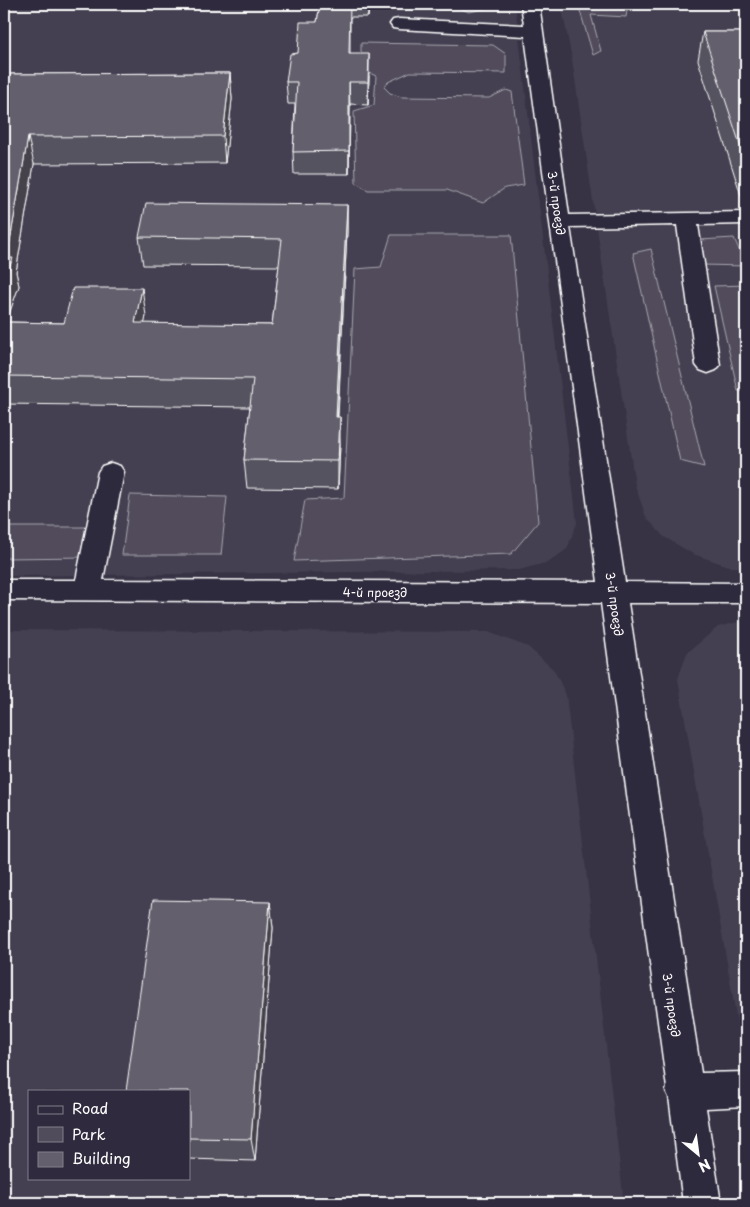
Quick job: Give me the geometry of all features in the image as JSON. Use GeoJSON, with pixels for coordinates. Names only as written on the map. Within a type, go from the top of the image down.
{"type":"FeatureCollection","features":[{"type":"Feature","properties":{"kind":"street","name":"3-й проезд"},"geometry":{"type":"LineString","coordinates":[[530,4],[559,221],[614,593],[684,1091],[702,1203]]}},
{"type":"Feature","properties":{"kind":"street"},"geometry":{"type":"LineString","coordinates":[[399,24],[534,31]]}},
{"type":"Feature","properties":{"kind":"street"},"geometry":{"type":"LineString","coordinates":[[559,221],[746,218]]}},
{"type":"Feature","properties":{"kind":"street"},"geometry":{"type":"LineString","coordinates":[[687,219],[708,365]]}},
{"type":"Feature","properties":{"kind":"street"},"geometry":{"type":"LineString","coordinates":[[88,590],[111,472]]}},
{"type":"Feature","properties":{"kind":"street","name":"4-й проезд"},"geometry":{"type":"LineString","coordinates":[[4,590],[746,593]]}},
{"type":"Feature","properties":{"kind":"street"},"geometry":{"type":"LineString","coordinates":[[684,1091],[746,1090]]}},
{"type":"Feature","properties":{"kind":"shaded area"},"geometry":{"type":"Polygon","coordinates":[[[4,4],[515,4],[577,523],[567,549],[549,562],[519,570],[4,576],[4,4]]]}},
{"type":"Feature","properties":{"kind":"shaded area"},"geometry":{"type":"Polygon","coordinates":[[[561,4],[746,4],[746,567],[732,567],[693,554],[663,536],[646,517],[635,485],[572,59],[561,4]]]}},
{"type":"Feature","properties":{"kind":"shaded area"},"geometry":{"type":"Polygon","coordinates":[[[746,620],[746,1073],[678,679],[687,653],[718,627],[746,620]]]}},
{"type":"Feature","properties":{"kind":"shaded area"},"geometry":{"type":"Polygon","coordinates":[[[4,630],[488,632],[528,647],[554,670],[566,695],[624,1203],[4,1203],[4,630]]]}},
{"type":"Feature","properties":{"kind":"green space"},"geometry":{"type":"Polygon","coordinates":[[[449,4],[498,4],[498,6],[469,12],[449,4]]]}},
{"type":"Feature","properties":{"kind":"green space"},"geometry":{"type":"Polygon","coordinates":[[[578,4],[628,4],[626,17],[591,15],[601,51],[593,55],[578,4]]]}},
{"type":"Feature","properties":{"kind":"green space"},"geometry":{"type":"Polygon","coordinates":[[[361,43],[493,45],[506,54],[506,73],[410,72],[388,82],[384,87],[390,93],[401,97],[489,98],[506,90],[512,92],[524,185],[505,188],[483,203],[447,190],[368,190],[356,183],[354,111],[374,105],[376,76],[361,69],[361,43]]]}},
{"type":"Feature","properties":{"kind":"green space"},"geometry":{"type":"Polygon","coordinates":[[[391,235],[511,235],[538,522],[511,554],[294,561],[305,500],[344,498],[355,269],[381,267],[391,235]]]}},
{"type":"Feature","properties":{"kind":"green space"},"geometry":{"type":"Polygon","coordinates":[[[734,238],[746,266],[702,265],[700,240],[734,238]]]}},
{"type":"Feature","properties":{"kind":"green space"},"geometry":{"type":"Polygon","coordinates":[[[651,249],[704,467],[680,461],[633,253],[651,249]]]}},
{"type":"Feature","properties":{"kind":"green space"},"geometry":{"type":"Polygon","coordinates":[[[746,285],[746,391],[738,391],[714,286],[746,285]]]}},
{"type":"Feature","properties":{"kind":"green space"},"geometry":{"type":"Polygon","coordinates":[[[130,495],[227,497],[221,555],[122,555],[130,495]]]}},
{"type":"Feature","properties":{"kind":"green space"},"geometry":{"type":"Polygon","coordinates":[[[4,527],[93,527],[88,557],[4,558],[4,527]]]}},
{"type":"Feature","properties":{"kind":"building"},"geometry":{"type":"Polygon","coordinates":[[[320,4],[350,4],[349,54],[369,54],[368,82],[349,82],[349,151],[293,152],[297,82],[286,82],[290,54],[298,53],[300,22],[317,22],[320,4]]]}},
{"type":"Feature","properties":{"kind":"building"},"geometry":{"type":"Polygon","coordinates":[[[703,32],[746,32],[746,163],[703,32]]]}},
{"type":"Feature","properties":{"kind":"building"},"geometry":{"type":"Polygon","coordinates":[[[230,73],[223,136],[28,137],[7,258],[13,258],[4,282],[4,74],[230,73]]]}},
{"type":"Feature","properties":{"kind":"building"},"geometry":{"type":"Polygon","coordinates":[[[146,203],[347,205],[336,417],[340,417],[338,461],[244,460],[253,379],[4,376],[4,322],[64,323],[73,288],[142,288],[135,323],[272,325],[282,239],[139,237],[146,203]]]}},
{"type":"Feature","properties":{"kind":"building"},"geometry":{"type":"Polygon","coordinates":[[[153,900],[270,902],[251,1139],[190,1138],[190,1090],[126,1090],[153,900]]]}}]}
